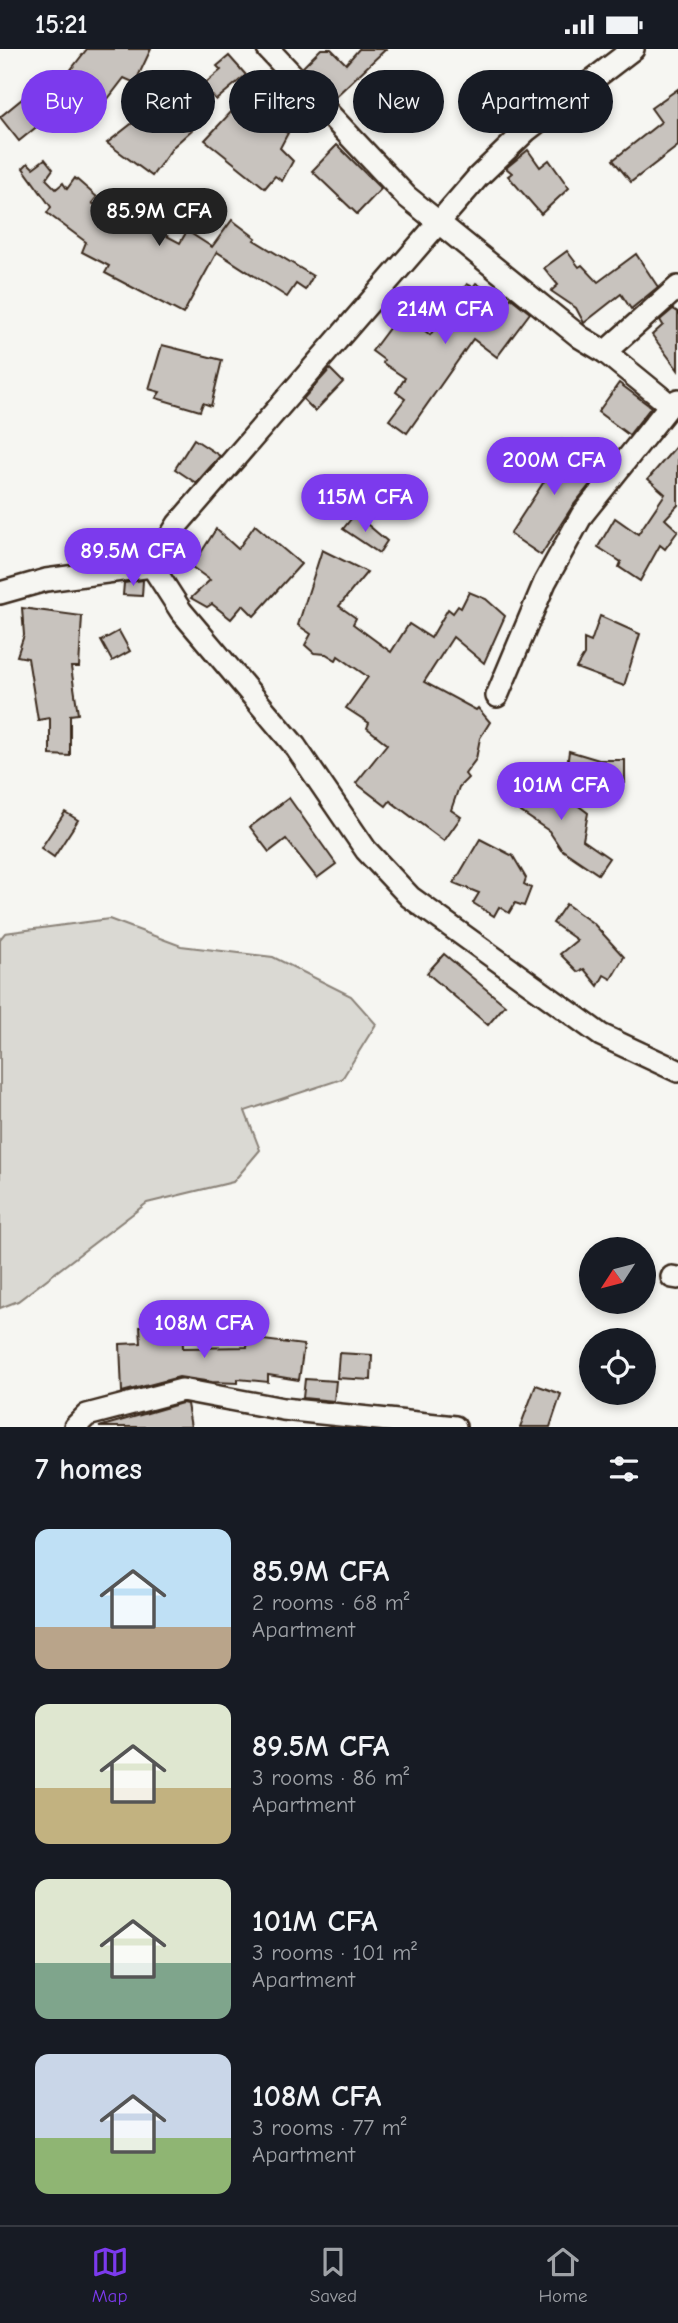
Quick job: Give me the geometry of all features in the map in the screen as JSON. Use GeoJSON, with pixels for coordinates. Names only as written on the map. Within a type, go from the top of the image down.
{"type":"FeatureCollection","features":[{"type":"Feature","properties":{"kind":"street"},"geometry":{"type":"LineString","coordinates":[[268,49],[406,196],[580,337],[674,403],[582,515],[545,582],[497,696]]}},
{"type":"Feature","properties":{"kind":"street"},"geometry":{"type":"LineString","coordinates":[[152,566],[178,524],[478,177],[526,131],[633,49]]}},
{"type":"Feature","properties":{"kind":"street"},"geometry":{"type":"LineString","coordinates":[[605,352],[678,287]]}},
{"type":"Feature","properties":{"kind":"street"},"geometry":{"type":"LineString","coordinates":[[0,593],[46,580],[152,566]]}},
{"type":"Feature","properties":{"kind":"street"},"geometry":{"type":"LineString","coordinates":[[152,566],[181,611],[295,746],[366,850],[410,897],[601,1035],[678,1071]]}},
{"type":"Feature","properties":{"kind":"street"},"geometry":{"type":"LineString","coordinates":[[75,1427],[87,1415],[183,1390],[283,1409],[455,1427]]}},
{"type":"Feature","properties":{"kind":"shaded area"},"geometry":{"type":"Polygon","coordinates":[[[109,919],[181,946],[273,957],[351,996],[376,1024],[342,1079],[245,1111],[260,1150],[233,1182],[147,1203],[18,1301],[0,1308],[0,939],[5,933],[109,919]]]}},
{"type":"Feature","properties":{"kind":"building"},"geometry":{"type":"Polygon","coordinates":[[[87,49],[151,49],[141,70],[121,70],[121,82],[107,100],[107,70],[71,70],[87,49]]]}},
{"type":"Feature","properties":{"kind":"building"},"geometry":{"type":"Polygon","coordinates":[[[321,49],[331,49],[346,64],[359,49],[386,49],[364,70],[353,70],[353,80],[339,93],[339,70],[306,70],[303,67],[321,49]]]}},
{"type":"Feature","properties":{"kind":"building"},"geometry":{"type":"Polygon","coordinates":[[[229,56],[242,70],[229,70],[229,89],[216,100],[215,75],[221,70],[217,66],[229,56]]]}},
{"type":"Feature","properties":{"kind":"building"},"geometry":{"type":"Polygon","coordinates":[[[678,89],[678,146],[631,182],[613,160],[661,122],[651,108],[678,89]]]}},
{"type":"Feature","properties":{"kind":"building"},"geometry":{"type":"Polygon","coordinates":[[[21,100],[21,133],[29,133],[19,141],[0,117],[21,100]]]}},
{"type":"Feature","properties":{"kind":"building"},"geometry":{"type":"Polygon","coordinates":[[[229,114],[229,133],[288,133],[280,148],[293,161],[282,181],[275,176],[265,188],[205,140],[215,133],[215,129],[229,114]]]}},
{"type":"Feature","properties":{"kind":"building"},"geometry":{"type":"Polygon","coordinates":[[[121,132],[189,133],[174,146],[152,176],[107,143],[121,132]]]}},
{"type":"Feature","properties":{"kind":"building"},"geometry":{"type":"Polygon","coordinates":[[[337,145],[381,189],[357,214],[312,171],[337,145]]]}},
{"type":"Feature","properties":{"kind":"building"},"geometry":{"type":"Polygon","coordinates":[[[528,150],[540,167],[549,160],[569,188],[541,214],[508,176],[512,173],[506,168],[528,150]]]}},
{"type":"Feature","properties":{"kind":"building"},"geometry":{"type":"Polygon","coordinates":[[[45,159],[53,169],[46,179],[56,189],[63,183],[67,189],[75,178],[97,197],[92,203],[127,226],[131,217],[180,243],[187,231],[212,247],[232,220],[256,238],[254,240],[313,276],[305,290],[296,284],[287,297],[217,252],[183,314],[105,273],[109,266],[82,252],[86,242],[47,213],[51,207],[23,168],[28,163],[33,168],[45,159]]]}},
{"type":"Feature","properties":{"kind":"building"},"geometry":{"type":"Polygon","coordinates":[[[567,251],[579,267],[582,265],[598,282],[636,254],[658,287],[631,309],[621,294],[584,323],[576,308],[551,291],[558,285],[544,268],[567,251]]]}},
{"type":"Feature","properties":{"kind":"building"},"geometry":{"type":"Polygon","coordinates":[[[476,283],[507,303],[511,298],[530,313],[497,357],[473,339],[407,433],[389,420],[405,399],[396,392],[405,378],[383,363],[384,360],[372,351],[402,311],[430,335],[467,284],[473,287],[476,283]]]}},
{"type":"Feature","properties":{"kind":"building"},"geometry":{"type":"Polygon","coordinates":[[[673,309],[678,312],[678,370],[652,335],[663,325],[660,320],[673,309]]]}},
{"type":"Feature","properties":{"kind":"building"},"geometry":{"type":"Polygon","coordinates":[[[162,345],[222,360],[211,406],[203,403],[200,411],[156,398],[160,392],[149,389],[162,345]]]}},
{"type":"Feature","properties":{"kind":"building"},"geometry":{"type":"Polygon","coordinates":[[[330,369],[343,382],[315,411],[303,399],[330,369]]]}},
{"type":"Feature","properties":{"kind":"building"},"geometry":{"type":"Polygon","coordinates":[[[619,383],[651,407],[629,435],[598,412],[619,383]]]}},
{"type":"Feature","properties":{"kind":"building"},"geometry":{"type":"Polygon","coordinates":[[[194,439],[220,456],[196,483],[175,469],[194,439]]]}},
{"type":"Feature","properties":{"kind":"building"},"geometry":{"type":"Polygon","coordinates":[[[562,440],[599,473],[572,507],[541,555],[510,534],[545,480],[536,472],[562,440]]]}},
{"type":"Feature","properties":{"kind":"building"},"geometry":{"type":"Polygon","coordinates":[[[678,444],[678,505],[665,519],[678,531],[665,549],[660,545],[640,581],[619,567],[621,562],[598,547],[615,518],[638,534],[665,494],[648,479],[678,444]]]}},
{"type":"Feature","properties":{"kind":"building"},"geometry":{"type":"Polygon","coordinates":[[[355,514],[387,541],[379,553],[343,529],[355,514]]]}},
{"type":"Feature","properties":{"kind":"building"},"geometry":{"type":"Polygon","coordinates":[[[255,525],[301,564],[254,616],[243,605],[231,619],[212,604],[207,607],[191,598],[210,580],[192,567],[216,529],[238,549],[255,525]]]}},
{"type":"Feature","properties":{"kind":"building"},"geometry":{"type":"Polygon","coordinates":[[[322,550],[367,572],[339,606],[356,618],[353,624],[391,652],[409,624],[431,638],[448,609],[453,613],[458,606],[461,608],[469,592],[486,599],[505,616],[484,663],[453,637],[424,682],[476,710],[478,708],[490,722],[480,738],[476,759],[465,774],[468,778],[459,787],[451,810],[461,817],[444,841],[390,801],[386,806],[356,783],[387,744],[367,728],[369,723],[346,708],[368,677],[338,656],[336,660],[326,654],[314,653],[305,645],[311,634],[298,625],[322,550]]]}},
{"type":"Feature","properties":{"kind":"building"},"geometry":{"type":"Polygon","coordinates":[[[143,580],[142,596],[123,595],[124,583],[143,580]]]}},
{"type":"Feature","properties":{"kind":"building"},"geometry":{"type":"Polygon","coordinates":[[[22,608],[82,616],[79,667],[71,667],[78,714],[70,715],[70,756],[50,755],[50,718],[38,720],[28,658],[17,656],[24,635],[22,608]]]}},
{"type":"Feature","properties":{"kind":"building"},"geometry":{"type":"Polygon","coordinates":[[[600,616],[640,634],[624,686],[576,668],[584,655],[584,639],[591,642],[600,616]]]}},
{"type":"Feature","properties":{"kind":"building"},"geometry":{"type":"Polygon","coordinates":[[[119,631],[130,651],[112,661],[101,641],[119,631]]]}},
{"type":"Feature","properties":{"kind":"building"},"geometry":{"type":"Polygon","coordinates":[[[569,751],[599,760],[625,760],[625,783],[601,783],[601,778],[567,767],[569,751]]]}},
{"type":"Feature","properties":{"kind":"building"},"geometry":{"type":"Polygon","coordinates":[[[543,779],[588,813],[583,840],[609,858],[598,874],[561,849],[549,831],[518,810],[522,783],[532,790],[543,779]]]}},
{"type":"Feature","properties":{"kind":"building"},"geometry":{"type":"Polygon","coordinates":[[[289,798],[336,864],[317,878],[286,839],[269,852],[250,827],[289,798]]]}},
{"type":"Feature","properties":{"kind":"building"},"geometry":{"type":"Polygon","coordinates":[[[65,812],[78,820],[54,857],[41,848],[65,812]]]}},
{"type":"Feature","properties":{"kind":"building"},"geometry":{"type":"Polygon","coordinates":[[[480,839],[513,856],[526,878],[524,884],[531,888],[524,906],[515,903],[509,913],[499,907],[494,916],[473,903],[479,893],[454,883],[480,839]]]}},
{"type":"Feature","properties":{"kind":"building"},"geometry":{"type":"Polygon","coordinates":[[[566,904],[594,924],[624,957],[611,979],[604,975],[598,986],[584,969],[578,972],[560,954],[577,940],[553,923],[566,904]]]}},
{"type":"Feature","properties":{"kind":"building"},"geometry":{"type":"Polygon","coordinates":[[[444,954],[505,1005],[488,1025],[427,973],[444,954]]]}},
{"type":"Feature","properties":{"kind":"building"},"geometry":{"type":"Polygon","coordinates":[[[182,1324],[183,1348],[247,1347],[248,1338],[304,1345],[299,1380],[268,1375],[268,1382],[238,1379],[238,1383],[179,1377],[122,1392],[120,1344],[141,1343],[140,1326],[182,1324]]]}},
{"type":"Feature","properties":{"kind":"building"},"geometry":{"type":"Polygon","coordinates":[[[339,1353],[372,1355],[371,1380],[337,1378],[339,1353]]]}},
{"type":"Feature","properties":{"kind":"building"},"geometry":{"type":"Polygon","coordinates":[[[305,1379],[336,1381],[334,1401],[303,1398],[305,1379]]]}},
{"type":"Feature","properties":{"kind":"building"},"geometry":{"type":"Polygon","coordinates":[[[536,1385],[561,1394],[550,1427],[520,1427],[536,1385]]]}},
{"type":"Feature","properties":{"kind":"building"},"geometry":{"type":"Polygon","coordinates":[[[182,1403],[187,1404],[191,1427],[99,1427],[182,1403]]]}}]}
